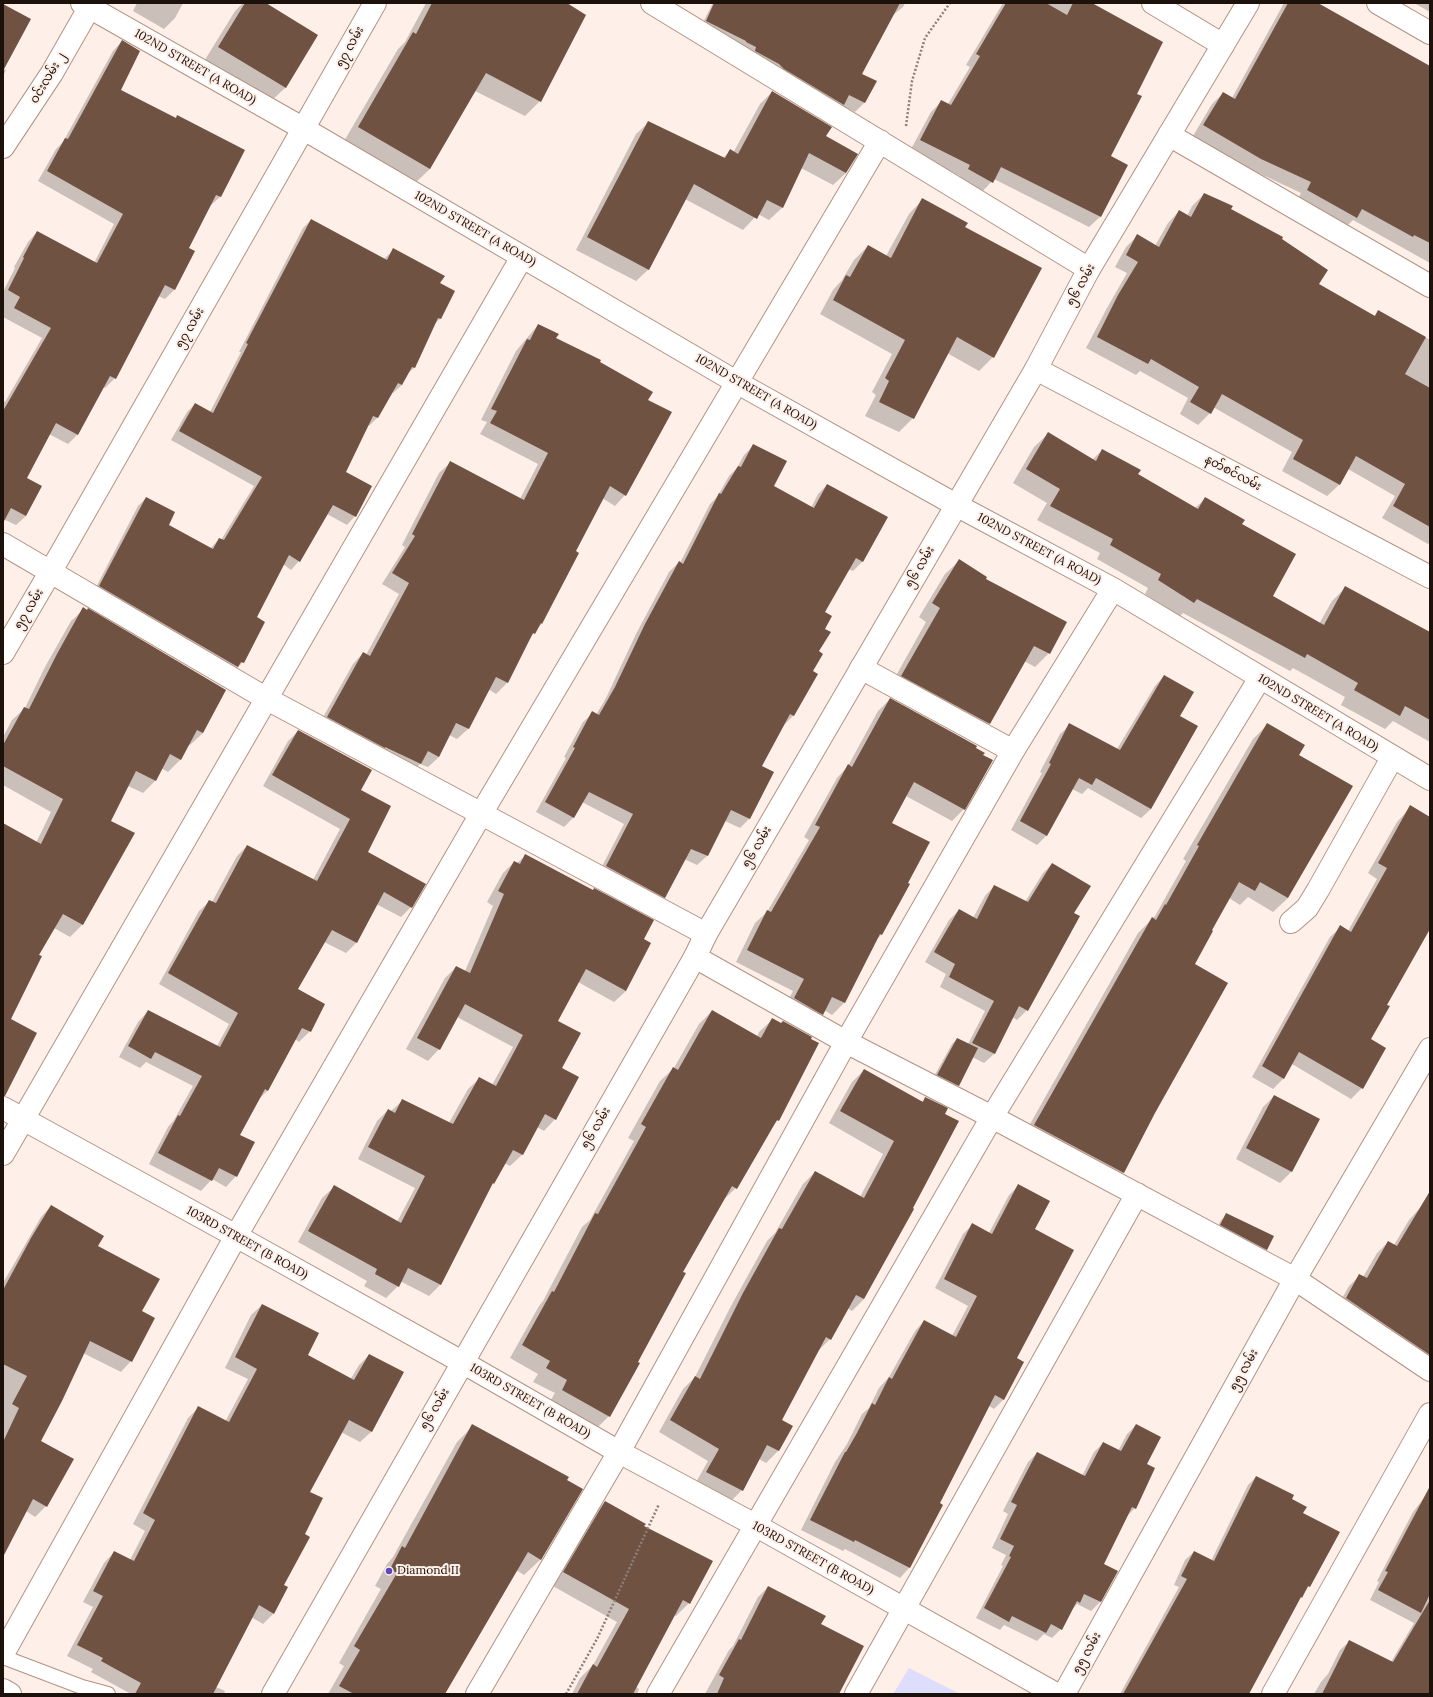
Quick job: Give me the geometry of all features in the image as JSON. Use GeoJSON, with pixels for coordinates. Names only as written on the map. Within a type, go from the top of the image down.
{"type":"FeatureCollection","features":[{"type":"Feature","properties":{"kind":"street","name":"၅၇ လမ်း"},"geometry":{"type":"LineString","coordinates":[[3,653],[304,130],[375,3]]}},
{"type":"Feature","properties":{"kind":"street"},"geometry":{"type":"LineString","coordinates":[[652,3],[1089,269]]}},
{"type":"Feature","properties":{"kind":"street"},"geometry":{"type":"LineString","coordinates":[[1153,3],[1222,45]]}},
{"type":"Feature","properties":{"kind":"street","name":"၅၆ လမ်း"},"geometry":{"type":"LineString","coordinates":[[273,1694],[706,934],[1036,369],[1089,269],[1248,3]]}},
{"type":"Feature","properties":{"kind":"street"},"geometry":{"type":"LineString","coordinates":[[1378,3],[1430,33]]}},
{"type":"Feature","properties":{"kind":"street","name":"102ND STREET (A ROAD)"},"geometry":{"type":"LineString","coordinates":[[88,4],[738,383],[956,505],[1113,589],[1392,758],[1430,779]]}},
{"type":"Feature","properties":{"kind":"street","name":"ဝင်းလမ်း ၂"},"geometry":{"type":"LineString","coordinates":[[3,147],[48,79],[88,4]]}},
{"type":"Feature","properties":{"kind":"street"},"geometry":{"type":"LineString","coordinates":[[1169,135],[1430,286]]}},
{"type":"Feature","properties":{"kind":"street"},"geometry":{"type":"LineString","coordinates":[[3,1655],[236,1236],[481,814],[880,142]]}},
{"type":"Feature","properties":{"kind":"street"},"geometry":{"type":"LineString","coordinates":[[3,1154],[522,257]]}},
{"type":"Feature","properties":{"kind":"street","name":"နတ်စင်လမ်း"},"geometry":{"type":"LineString","coordinates":[[1036,369],[1430,577]]}},
{"type":"Feature","properties":{"kind":"street"},"geometry":{"type":"LineString","coordinates":[[3,544],[267,699],[706,934]]}},
{"type":"Feature","properties":{"kind":"street"},"geometry":{"type":"LineString","coordinates":[[476,1694],[619,1452],[846,1042],[1013,752],[1113,589]]}},
{"type":"Feature","properties":{"kind":"street"},"geometry":{"type":"LineString","coordinates":[[861,668],[1013,752]]}},
{"type":"Feature","properties":{"kind":"street"},"geometry":{"type":"LineString","coordinates":[[658,1694],[754,1525],[992,1117],[1260,678]]}},
{"type":"Feature","properties":{"kind":"street"},"geometry":{"type":"LineString","coordinates":[[1290,922],[1307,908],[1392,758]]}},
{"type":"Feature","properties":{"kind":"street"},"geometry":{"type":"LineString","coordinates":[[694,957],[846,1042],[992,1117],[1295,1279],[1430,1370]]}},
{"type":"Feature","properties":{"kind":"street","name":"၅၅ လမ်း"},"geometry":{"type":"LineString","coordinates":[[1064,1694],[1295,1279],[1430,1048]]}},
{"type":"Feature","properties":{"kind":"street","name":"103RD STREET (B ROAD)"},"geometry":{"type":"LineString","coordinates":[[3,1108],[236,1236],[462,1362],[619,1452],[754,1525],[1056,1694]]}},
{"type":"Feature","properties":{"kind":"street"},"geometry":{"type":"LineString","coordinates":[[856,1694],[1137,1194]]}},
{"type":"Feature","properties":{"kind":"street"},"geometry":{"type":"LineString","coordinates":[[1273,1694],[1430,1414]]}},
{"type":"Feature","properties":{"kind":"street"},"geometry":{"type":"LineString","coordinates":[[3,1690],[10,1694]]}},
{"type":"Feature","properties":{"kind":"lane"},"geometry":{"type":"LineString","coordinates":[[3,1655],[82,1687],[108,1694]]}},
{"type":"Feature","properties":{"kind":"path"},"geometry":{"type":"LineString","coordinates":[[903,155],[912,81],[925,38],[950,3]]}},
{"type":"Feature","properties":{"kind":"path"},"geometry":{"type":"LineString","coordinates":[[566,1694],[597,1639],[671,1480]]}},
{"type":"Feature","properties":{"kind":"shaded area"},"geometry":{"type":"Polygon","coordinates":[[[909,1668],[960,1694],[893,1694],[909,1668]]]}},
{"type":"Feature","properties":{"kind":"building"},"geometry":{"type":"Polygon","coordinates":[[[245,3],[266,3],[318,35],[286,88],[218,47],[245,3]]]}},
{"type":"Feature","properties":{"kind":"building"},"geometry":{"type":"Polygon","coordinates":[[[432,3],[567,3],[586,15],[541,102],[486,73],[430,169],[358,127],[413,32],[416,34],[432,3]]]}},
{"type":"Feature","properties":{"kind":"building"},"geometry":{"type":"Polygon","coordinates":[[[714,3],[900,3],[862,74],[877,81],[865,103],[849,95],[844,105],[784,69],[779,64],[755,51],[756,47],[706,21],[714,3]]]}},
{"type":"Feature","properties":{"kind":"building"},"geometry":{"type":"Polygon","coordinates":[[[1006,3],[1046,3],[1067,15],[1073,3],[1092,3],[1163,42],[1137,94],[1142,96],[1111,156],[1128,165],[1101,217],[1001,167],[993,183],[968,169],[970,165],[920,140],[941,100],[951,105],[980,56],[976,54],[1006,3]]]}},
{"type":"Feature","properties":{"kind":"building"},"geometry":{"type":"Polygon","coordinates":[[[1288,3],[1318,3],[1430,66],[1430,243],[1414,235],[1413,237],[1362,209],[1357,218],[1307,190],[1311,182],[1261,159],[1203,125],[1223,92],[1235,99],[1288,3]]]}},
{"type":"Feature","properties":{"kind":"building"},"geometry":{"type":"Polygon","coordinates":[[[3,4],[31,19],[3,71],[3,4]]]}},
{"type":"Feature","properties":{"kind":"building"},"geometry":{"type":"Polygon","coordinates":[[[122,40],[140,51],[121,90],[176,118],[177,115],[245,150],[221,197],[216,195],[189,248],[195,251],[175,290],[165,285],[116,379],[110,376],[78,435],[56,423],[27,478],[42,486],[26,516],[11,508],[3,523],[3,411],[51,328],[14,308],[20,297],[8,290],[37,231],[97,263],[123,214],[47,171],[65,138],[68,139],[122,40]]]}},
{"type":"Feature","properties":{"kind":"building"},"geometry":{"type":"Polygon","coordinates":[[[772,91],[832,127],[826,136],[858,154],[846,173],[809,153],[783,208],[767,200],[757,219],[694,184],[649,270],[587,237],[648,121],[725,158],[730,149],[738,154],[772,91]]]}},
{"type":"Feature","properties":{"kind":"building"},"geometry":{"type":"Polygon","coordinates":[[[1204,193],[1233,206],[1231,209],[1283,237],[1282,239],[1328,270],[1319,284],[1375,316],[1378,310],[1426,337],[1405,374],[1430,388],[1430,527],[1393,506],[1405,484],[1356,456],[1340,485],[1293,459],[1303,440],[1222,394],[1211,414],[1190,402],[1199,387],[1151,359],[1148,364],[1097,337],[1118,295],[1138,262],[1126,255],[1137,234],[1159,247],[1179,210],[1191,217],[1204,193]]]}},
{"type":"Feature","properties":{"kind":"building"},"geometry":{"type":"Polygon","coordinates":[[[922,198],[968,223],[965,227],[1042,268],[994,358],[957,337],[914,419],[879,402],[889,381],[885,378],[905,340],[833,300],[846,275],[850,277],[868,245],[891,258],[922,198]]]}},
{"type":"Feature","properties":{"kind":"building"},"geometry":{"type":"Polygon","coordinates":[[[311,219],[387,260],[393,248],[445,276],[440,283],[455,291],[441,319],[438,318],[415,368],[412,367],[402,385],[398,383],[378,418],[373,416],[346,472],[372,486],[356,517],[333,505],[300,562],[289,555],[257,617],[265,622],[244,663],[241,662],[238,667],[99,586],[146,497],[175,512],[169,525],[213,549],[219,538],[224,540],[262,477],[179,431],[195,403],[213,413],[248,344],[246,343],[311,219]]]}},
{"type":"Feature","properties":{"kind":"building"},"geometry":{"type":"Polygon","coordinates":[[[538,324],[559,334],[556,338],[601,360],[600,362],[653,392],[648,400],[672,412],[626,496],[610,486],[576,551],[579,553],[542,624],[541,623],[535,634],[533,633],[508,683],[496,677],[469,729],[456,723],[439,757],[428,751],[421,764],[385,748],[327,717],[363,652],[370,656],[409,583],[392,573],[415,536],[412,534],[450,461],[524,500],[548,453],[490,423],[497,411],[491,409],[527,339],[530,340],[538,324]]]}},
{"type":"Feature","properties":{"kind":"building"},"geometry":{"type":"Polygon","coordinates":[[[1048,432],[1096,461],[1102,449],[1141,470],[1138,474],[1198,509],[1205,497],[1245,520],[1242,524],[1296,554],[1273,596],[1324,625],[1345,586],[1430,632],[1430,720],[1405,706],[1400,716],[1354,690],[1358,683],[1307,654],[1305,658],[1197,599],[1194,603],[1158,580],[1161,574],[1110,545],[1113,539],[1050,506],[1060,489],[1026,469],[1048,432]]]}},
{"type":"Feature","properties":{"kind":"building"},"geometry":{"type":"Polygon","coordinates":[[[753,444],[787,461],[774,486],[814,508],[827,484],[888,517],[863,562],[856,558],[825,612],[832,616],[825,629],[831,632],[819,651],[823,654],[813,671],[818,674],[794,716],[790,714],[762,766],[774,772],[750,819],[731,810],[708,856],[691,849],[665,898],[606,866],[633,814],[589,792],[574,818],[545,802],[575,748],[573,747],[592,711],[599,715],[615,687],[645,624],[679,561],[683,564],[719,493],[721,494],[738,466],[741,467],[753,444]]]}},
{"type":"Feature","properties":{"kind":"building"},"geometry":{"type":"Polygon","coordinates":[[[959,559],[987,577],[986,579],[1067,622],[1050,654],[1034,646],[990,724],[901,676],[940,608],[932,603],[959,559]]]}},
{"type":"Feature","properties":{"kind":"building"},"geometry":{"type":"Polygon","coordinates":[[[83,607],[87,610],[88,608],[226,690],[203,733],[197,730],[181,760],[170,754],[156,781],[136,771],[111,821],[135,833],[83,925],[63,914],[39,955],[42,956],[11,1019],[37,1033],[5,1096],[3,1096],[3,823],[41,844],[63,799],[3,766],[3,745],[24,707],[29,709],[83,607]]]}},
{"type":"Feature","properties":{"kind":"building"},"geometry":{"type":"Polygon","coordinates":[[[1164,675],[1194,692],[1180,716],[1198,726],[1151,809],[1096,778],[1092,785],[1079,778],[1047,836],[1020,821],[1051,764],[1049,763],[1069,723],[1120,750],[1164,675]]]}},
{"type":"Feature","properties":{"kind":"building"},"geometry":{"type":"Polygon","coordinates":[[[890,698],[977,746],[976,748],[985,753],[983,755],[993,760],[965,810],[914,782],[892,823],[930,842],[908,883],[910,884],[882,935],[880,934],[845,1003],[832,997],[823,1015],[794,998],[804,979],[747,950],[767,910],[771,912],[820,827],[815,825],[848,764],[852,767],[890,698]]]}},
{"type":"Feature","properties":{"kind":"building"},"geometry":{"type":"Polygon","coordinates":[[[1267,723],[1305,745],[1299,755],[1353,786],[1288,898],[1260,882],[1255,891],[1239,882],[1195,964],[1228,983],[1155,1113],[1124,1173],[1034,1125],[1152,917],[1156,920],[1165,904],[1166,905],[1199,846],[1197,845],[1267,723]]]}},
{"type":"Feature","properties":{"kind":"building"},"geometry":{"type":"Polygon","coordinates":[[[298,730],[372,770],[361,790],[391,806],[368,852],[426,884],[412,908],[384,892],[357,943],[332,930],[298,989],[325,1004],[311,1032],[302,1028],[268,1091],[265,1089],[240,1135],[255,1142],[237,1177],[219,1168],[212,1181],[158,1153],[178,1115],[180,1116],[202,1076],[155,1052],[151,1059],[128,1046],[148,1010],[220,1047],[238,1013],[168,973],[209,900],[216,903],[247,845],[317,881],[350,819],[272,775],[298,730]]]}},
{"type":"Feature","properties":{"kind":"building"},"geometry":{"type":"Polygon","coordinates":[[[1410,805],[1430,817],[1430,929],[1387,1005],[1390,1006],[1371,1039],[1386,1048],[1363,1089],[1299,1052],[1284,1079],[1262,1066],[1340,925],[1351,932],[1387,868],[1378,863],[1410,805]]]}},
{"type":"Feature","properties":{"kind":"building"},"geometry":{"type":"Polygon","coordinates":[[[525,854],[654,920],[644,939],[651,943],[626,991],[586,969],[558,1021],[581,1033],[562,1068],[579,1077],[556,1120],[545,1114],[523,1155],[513,1150],[494,1184],[493,1183],[441,1285],[408,1268],[399,1287],[375,1274],[377,1269],[308,1231],[334,1185],[401,1223],[425,1176],[368,1147],[388,1109],[395,1113],[402,1099],[453,1124],[479,1077],[496,1086],[523,1035],[465,1004],[440,1050],[417,1038],[456,966],[470,973],[504,894],[498,891],[514,861],[520,864],[525,854]]]}},
{"type":"Feature","properties":{"kind":"building"},"geometry":{"type":"Polygon","coordinates":[[[1052,863],[1091,886],[1074,913],[1080,916],[1028,1011],[1019,1006],[995,1054],[972,1043],[994,1001],[949,977],[955,964],[934,952],[959,909],[977,919],[994,885],[1028,902],[1052,863]]]}},
{"type":"Feature","properties":{"kind":"building"},"geometry":{"type":"Polygon","coordinates":[[[712,1010],[761,1038],[772,1018],[781,1023],[783,1021],[812,1037],[811,1039],[819,1043],[779,1121],[777,1120],[737,1189],[732,1186],[683,1272],[686,1273],[638,1362],[640,1363],[610,1417],[562,1390],[567,1380],[546,1368],[550,1361],[522,1345],[552,1291],[554,1292],[595,1213],[598,1214],[646,1127],[641,1124],[673,1067],[678,1070],[712,1010]]]}},
{"type":"Feature","properties":{"kind":"building"},"geometry":{"type":"Polygon","coordinates":[[[957,1038],[978,1048],[959,1086],[937,1075],[957,1038]]]}},
{"type":"Feature","properties":{"kind":"building"},"geometry":{"type":"Polygon","coordinates":[[[864,1069],[923,1102],[925,1097],[948,1108],[945,1114],[959,1121],[913,1208],[914,1209],[864,1299],[856,1295],[831,1340],[826,1337],[782,1420],[793,1426],[779,1451],[767,1445],[743,1491],[706,1472],[719,1449],[670,1420],[695,1376],[700,1379],[743,1293],[779,1228],[782,1229],[815,1171],[864,1198],[894,1141],[840,1111],[864,1069]]]}},
{"type":"Feature","properties":{"kind":"building"},"geometry":{"type":"Polygon","coordinates":[[[1274,1095],[1320,1119],[1292,1172],[1246,1148],[1274,1095]]]}},
{"type":"Feature","properties":{"kind":"building"},"geometry":{"type":"Polygon","coordinates":[[[1018,1184],[1050,1201],[1035,1229],[1074,1250],[1017,1358],[1024,1362],[1004,1400],[995,1395],[940,1503],[943,1505],[910,1568],[855,1540],[854,1542],[810,1520],[872,1403],[875,1405],[889,1377],[892,1379],[924,1320],[956,1337],[977,1296],[944,1279],[972,1223],[992,1234],[1018,1184]]]}},
{"type":"Feature","properties":{"kind":"building"},"geometry":{"type":"Polygon","coordinates":[[[1430,1191],[1430,1355],[1346,1298],[1359,1274],[1367,1278],[1388,1241],[1397,1246],[1430,1191]]]}},
{"type":"Feature","properties":{"kind":"building"},"geometry":{"type":"Polygon","coordinates":[[[51,1205],[104,1236],[98,1246],[160,1279],[142,1311],[155,1318],[132,1362],[90,1341],[62,1401],[41,1441],[74,1459],[47,1507],[33,1499],[3,1557],[3,1442],[19,1408],[12,1404],[27,1376],[3,1364],[3,1290],[51,1205]]]}},
{"type":"Feature","properties":{"kind":"building"},"geometry":{"type":"Polygon","coordinates":[[[1226,1213],[1274,1236],[1267,1250],[1220,1225],[1226,1213]]]}},
{"type":"Feature","properties":{"kind":"building"},"geometry":{"type":"Polygon","coordinates":[[[262,1304],[319,1333],[308,1355],[354,1380],[369,1354],[404,1372],[372,1432],[349,1420],[310,1492],[323,1498],[305,1534],[310,1537],[284,1585],[288,1587],[274,1614],[259,1605],[213,1694],[135,1694],[141,1683],[101,1661],[103,1658],[77,1645],[103,1596],[93,1591],[114,1551],[134,1561],[155,1520],[143,1513],[198,1406],[229,1422],[257,1369],[235,1357],[262,1304]]]}},
{"type":"Feature","properties":{"kind":"building"},"geometry":{"type":"Polygon","coordinates":[[[472,1424],[569,1477],[567,1480],[583,1489],[541,1560],[528,1552],[445,1694],[354,1694],[339,1686],[360,1650],[354,1646],[397,1573],[390,1569],[402,1546],[405,1548],[472,1424]]]}},
{"type":"Feature","properties":{"kind":"building"},"geometry":{"type":"Polygon","coordinates":[[[1136,1424],[1161,1437],[1147,1464],[1155,1468],[1136,1509],[1132,1507],[1104,1564],[1118,1571],[1101,1602],[1084,1594],[1080,1603],[1077,1601],[1062,1630],[1051,1624],[1046,1633],[1012,1616],[1009,1622],[984,1608],[1011,1557],[1009,1556],[1014,1546],[1000,1539],[1017,1505],[1011,1502],[1037,1452],[1085,1476],[1103,1442],[1121,1451],[1136,1424]]]}},
{"type":"Feature","properties":{"kind":"building"},"geometry":{"type":"Polygon","coordinates":[[[1256,1476],[1294,1495],[1292,1499],[1307,1507],[1303,1513],[1340,1532],[1310,1587],[1308,1586],[1302,1598],[1301,1597],[1249,1694],[1123,1694],[1187,1579],[1181,1576],[1194,1551],[1214,1561],[1256,1476]]]}},
{"type":"Feature","properties":{"kind":"building"},"geometry":{"type":"Polygon","coordinates":[[[1430,1486],[1430,1594],[1421,1613],[1378,1590],[1388,1572],[1385,1571],[1430,1486]]]}},
{"type":"Feature","properties":{"kind":"building"},"geometry":{"type":"Polygon","coordinates":[[[605,1501],[646,1524],[644,1526],[713,1561],[690,1604],[683,1600],[633,1694],[577,1694],[593,1664],[597,1667],[629,1609],[563,1572],[605,1501]]]}},
{"type":"Feature","properties":{"kind":"building"},"geometry":{"type":"Polygon","coordinates":[[[768,1586],[826,1616],[821,1624],[864,1646],[839,1694],[717,1694],[724,1678],[719,1675],[739,1639],[741,1640],[768,1586]]]}},
{"type":"Feature","properties":{"kind":"building"},"geometry":{"type":"Polygon","coordinates":[[[1430,1600],[1430,1694],[1322,1694],[1349,1640],[1393,1662],[1430,1600]]]}},
{"type":"Feature","properties":{"kind":"place","name":"Diamond II"},"geometry":{"type":"Point","coordinates":[389,1571]}}]}
